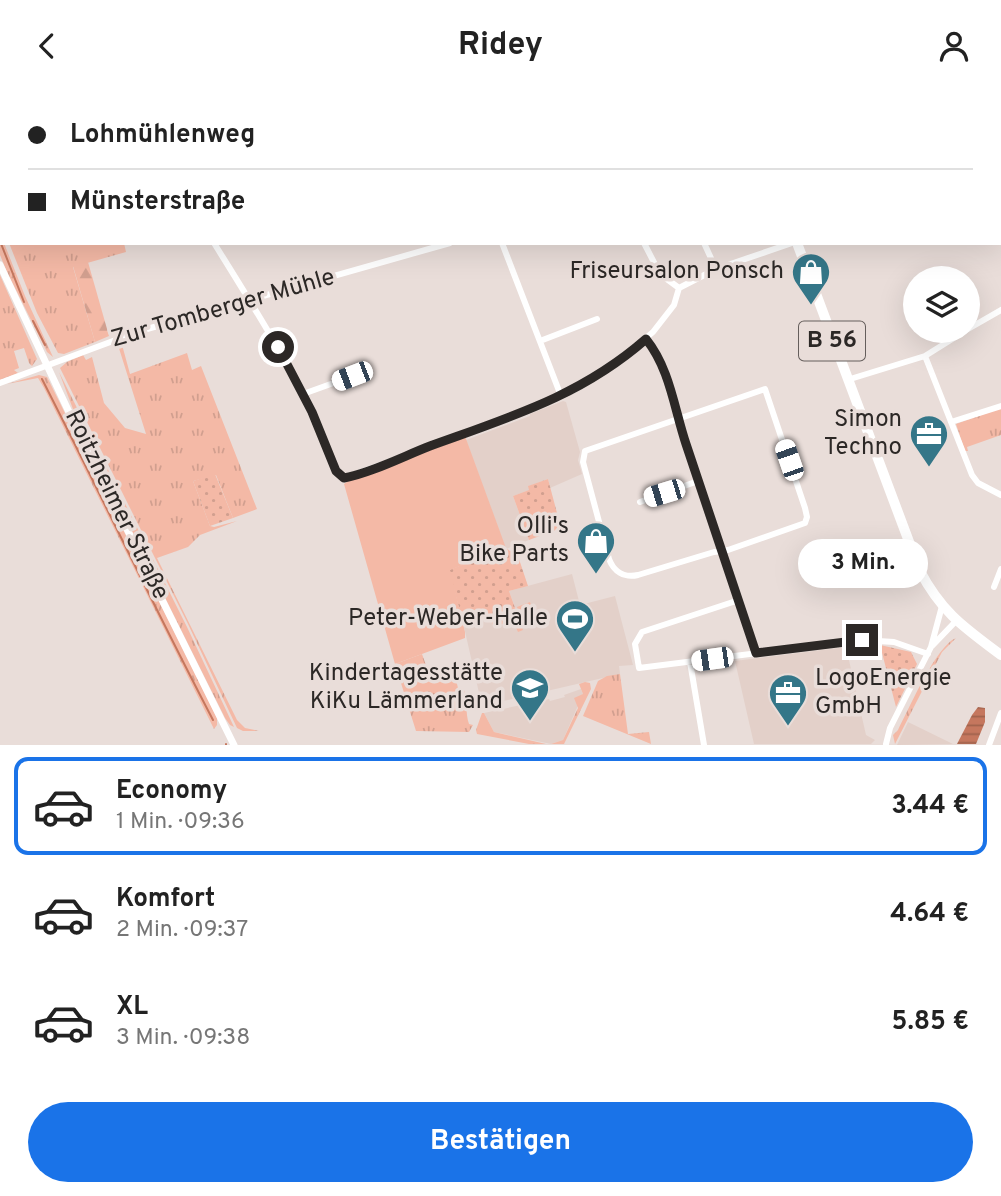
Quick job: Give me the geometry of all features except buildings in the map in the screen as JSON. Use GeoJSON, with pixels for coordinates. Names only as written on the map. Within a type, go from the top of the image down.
{"type":"FeatureCollection","features":[{"type":"Feature","properties":{"kind":"main road","name":"B 56"},"geometry":{"type":"LineString","coordinates":[[795,245],[911,553],[928,587],[956,621],[1001,655]]}},
{"type":"Feature","properties":{"kind":"main road","name":"B 56"},"geometry":{"type":"LineString","coordinates":[[973,635],[1001,645]]}},
{"type":"Feature","properties":{"kind":"street"},"geometry":{"type":"LineString","coordinates":[[215,245],[303,394],[336,471],[342,477],[349,477],[561,396],[604,371],[646,339],[674,306],[679,288],[716,269],[788,245]]}},
{"type":"Feature","properties":{"kind":"street","name":"Zur Tomberger Mühle"},"geometry":{"type":"LineString","coordinates":[[0,383],[128,335],[443,245]]}},
{"type":"Feature","properties":{"kind":"street"},"geometry":{"type":"LineString","coordinates":[[503,245],[561,396]]}},
{"type":"Feature","properties":{"kind":"street"},"geometry":{"type":"LineString","coordinates":[[645,245],[660,274],[679,288]]}},
{"type":"Feature","properties":{"kind":"street"},"geometry":{"type":"LineString","coordinates":[[705,245],[716,269]]}},
{"type":"Feature","properties":{"kind":"street","name":"Roitzheimer Straße"},"geometry":{"type":"LineString","coordinates":[[0,265],[47,367],[234,744]]}},
{"type":"Feature","properties":{"kind":"street"},"geometry":{"type":"LineString","coordinates":[[980,322],[1001,310]]}},
{"type":"Feature","properties":{"kind":"street"},"geometry":{"type":"LineString","coordinates":[[540,341],[597,319]]}},
{"type":"Feature","properties":{"kind":"street"},"geometry":{"type":"LineString","coordinates":[[646,339],[662,362],[698,481],[756,653]]}},
{"type":"Feature","properties":{"kind":"street"},"geometry":{"type":"LineString","coordinates":[[847,380],[925,356],[946,343]]}},
{"type":"Feature","properties":{"kind":"street"},"geometry":{"type":"LineString","coordinates":[[925,356],[975,481],[1001,495]]}},
{"type":"Feature","properties":{"kind":"street"},"geometry":{"type":"LineString","coordinates":[[303,394],[352,376]]}},
{"type":"Feature","properties":{"kind":"street"},"geometry":{"type":"LineString","coordinates":[[765,389],[805,508],[806,523],[722,551],[630,577],[615,569],[609,559],[583,462],[584,454],[593,447],[679,419],[765,389]]}},
{"type":"Feature","properties":{"kind":"street"},"geometry":{"type":"LineString","coordinates":[[951,422],[1001,406]]}},
{"type":"Feature","properties":{"kind":"street"},"geometry":{"type":"LineString","coordinates":[[640,502],[698,481]]}},
{"type":"Feature","properties":{"kind":"street"},"geometry":{"type":"LineString","coordinates":[[994,587],[1001,569]]}},
{"type":"Feature","properties":{"kind":"street"},"geometry":{"type":"LineString","coordinates":[[739,600],[644,630],[637,637],[635,644],[639,669],[876,639],[929,651]]}},
{"type":"Feature","properties":{"kind":"street"},"geometry":{"type":"LineString","coordinates":[[886,744],[890,727],[929,651],[942,606]]}},
{"type":"Feature","properties":{"kind":"street"},"geometry":{"type":"LineString","coordinates":[[929,651],[956,621]]}},
{"type":"Feature","properties":{"kind":"street"},"geometry":{"type":"LineString","coordinates":[[691,662],[704,744]]}},
{"type":"Feature","properties":{"kind":"street"},"geometry":{"type":"LineString","coordinates":[[989,744],[1001,713]]}},
{"type":"Feature","properties":{"kind":"shaded area"},"geometry":{"type":"Polygon","coordinates":[[[566,402],[580,452],[578,460],[582,474],[550,488],[548,479],[513,496],[529,540],[506,549],[466,440],[566,402]]]}},
{"type":"Feature","properties":{"kind":"shaded area"},"geometry":{"type":"Polygon","coordinates":[[[572,574],[580,605],[615,596],[633,665],[619,666],[620,674],[482,706],[464,627],[490,617],[495,625],[513,619],[523,629],[509,591],[572,574]]]}},
{"type":"Feature","properties":{"kind":"shaded area"},"geometry":{"type":"Polygon","coordinates":[[[846,647],[866,735],[875,740],[871,744],[754,744],[735,661],[846,647]]]}},
{"type":"Feature","properties":{"kind":"shaded area","name":"Kindertagesstätte KiKu Lämmerland"},"geometry":{"type":"Polygon","coordinates":[[[581,689],[583,694],[563,740],[551,744],[494,732],[484,713],[549,699],[550,701],[581,689]]]}},
{"type":"Feature","properties":{"kind":"shaded area"},"geometry":{"type":"Polygon","coordinates":[[[978,707],[985,708],[985,722],[976,744],[957,744],[972,715],[978,707]]]}},
{"type":"Feature","properties":{"kind":"shaded area"},"geometry":{"type":"Polygon","coordinates":[[[908,722],[953,744],[897,745],[908,722]]]}},
{"type":"Feature","properties":{"kind":"green space"},"geometry":{"type":"Polygon","coordinates":[[[0,245],[5,245],[53,357],[47,352],[0,255],[0,245]]]}},
{"type":"Feature","properties":{"kind":"green space"},"geometry":{"type":"Polygon","coordinates":[[[10,245],[124,245],[126,252],[73,267],[95,342],[64,354],[58,353],[37,313],[10,245]]]}},
{"type":"Feature","properties":{"kind":"green space"},"geometry":{"type":"Polygon","coordinates":[[[88,262],[109,336],[95,342],[73,266],[88,262]]]}},
{"type":"Feature","properties":{"kind":"green space"},"geometry":{"type":"Polygon","coordinates":[[[0,275],[37,359],[32,366],[24,348],[14,351],[19,368],[14,370],[18,373],[0,380],[0,275]]]}},
{"type":"Feature","properties":{"kind":"green space"},"geometry":{"type":"Polygon","coordinates":[[[121,341],[130,374],[187,353],[192,370],[201,366],[257,509],[233,518],[216,475],[193,481],[210,526],[237,521],[200,535],[188,547],[157,558],[237,720],[245,728],[259,731],[243,731],[237,728],[60,368],[83,355],[86,360],[92,357],[104,403],[125,428],[146,434],[117,342],[121,341]]]}},
{"type":"Feature","properties":{"kind":"green space"},"geometry":{"type":"Polygon","coordinates":[[[59,372],[234,727],[225,718],[79,425],[59,372]]]}},
{"type":"Feature","properties":{"kind":"green space"},"geometry":{"type":"Polygon","coordinates":[[[39,375],[47,377],[217,718],[214,729],[38,378],[7,384],[39,375]]]}},
{"type":"Feature","properties":{"kind":"green space"},"geometry":{"type":"Polygon","coordinates":[[[1001,408],[1001,435],[967,447],[968,451],[965,451],[956,424],[1001,408]]]}},
{"type":"Feature","properties":{"kind":"green space"},"geometry":{"type":"Polygon","coordinates":[[[465,436],[506,548],[450,570],[465,638],[395,664],[344,484],[353,478],[465,436]]]}},
{"type":"Feature","properties":{"kind":"green space"},"geometry":{"type":"Polygon","coordinates":[[[215,474],[233,518],[210,526],[193,481],[215,474]]]}},
{"type":"Feature","properties":{"kind":"green space"},"geometry":{"type":"Polygon","coordinates":[[[548,479],[561,528],[529,540],[513,496],[529,490],[528,486],[548,479]]]}},
{"type":"Feature","properties":{"kind":"green space"},"geometry":{"type":"Polygon","coordinates":[[[506,548],[510,551],[516,550],[528,586],[509,591],[523,630],[518,632],[512,619],[494,628],[490,617],[464,627],[449,570],[506,548]]]}},
{"type":"Feature","properties":{"kind":"green space"},"geometry":{"type":"Polygon","coordinates":[[[530,602],[538,623],[524,628],[517,607],[530,602]]]}},
{"type":"Feature","properties":{"kind":"green space"},"geometry":{"type":"Polygon","coordinates":[[[956,638],[942,652],[895,744],[893,735],[932,665],[948,643],[956,638]]]}},
{"type":"Feature","properties":{"kind":"green space"},"geometry":{"type":"Polygon","coordinates":[[[880,645],[911,652],[917,664],[896,707],[880,645]]]}},
{"type":"Feature","properties":{"kind":"green space"},"geometry":{"type":"Polygon","coordinates":[[[422,654],[430,671],[449,665],[453,668],[459,692],[464,690],[469,724],[473,725],[469,732],[416,731],[395,664],[422,654]]]}},
{"type":"Feature","properties":{"kind":"green space"},"geometry":{"type":"Polygon","coordinates":[[[620,674],[628,734],[649,732],[651,744],[583,716],[598,681],[620,674]]]}},
{"type":"Feature","properties":{"kind":"green space"},"geometry":{"type":"Polygon","coordinates":[[[590,683],[591,689],[564,744],[551,744],[563,740],[578,708],[574,698],[583,694],[579,684],[590,683]]]}},
{"type":"Feature","properties":{"kind":"green space"},"geometry":{"type":"Polygon","coordinates":[[[482,713],[494,732],[546,744],[529,744],[477,734],[482,713]]]}},
{"type":"Feature","properties":{"kind":"waterway"},"geometry":{"type":"LineString","coordinates":[[2,245],[24,302]]}},
{"type":"Feature","properties":{"kind":"waterway"},"geometry":{"type":"LineString","coordinates":[[33,321],[45,345]]}},
{"type":"Feature","properties":{"kind":"waterway"},"geometry":{"type":"LineString","coordinates":[[42,379],[213,720]]}},
{"type":"Feature","properties":{"kind":"place","name":"Friseursalon Ponsch"},"geometry":{"type":"Point","coordinates":[811,306]}},
{"type":"Feature","properties":{"kind":"place","name":"Simon Techno"},"geometry":{"type":"Point","coordinates":[929,468]}},
{"type":"Feature","properties":{"kind":"place","name":"Olli's Bike Parts"},"geometry":{"type":"Point","coordinates":[596,575]}},
{"type":"Feature","properties":{"kind":"place","name":"Peter-Weber-Halle"},"geometry":{"type":"Point","coordinates":[575,653]}},
{"type":"Feature","properties":{"kind":"place","name":"Kindertagesstätte KiKu Lämmerland"},"geometry":{"type":"Point","coordinates":[530,722]}},
{"type":"Feature","properties":{"kind":"place","name":"LogoEnergie GmbH"},"geometry":{"type":"Point","coordinates":[788,727]}},
{"type":"Feature","properties":{"kind":"route"},"geometry":{"type":"LineString","coordinates":[[278,347],[312,412],[336,471],[344,478],[565,394],[604,371],[646,339],[657,353],[665,372],[756,653],[862,640]]}}]}
